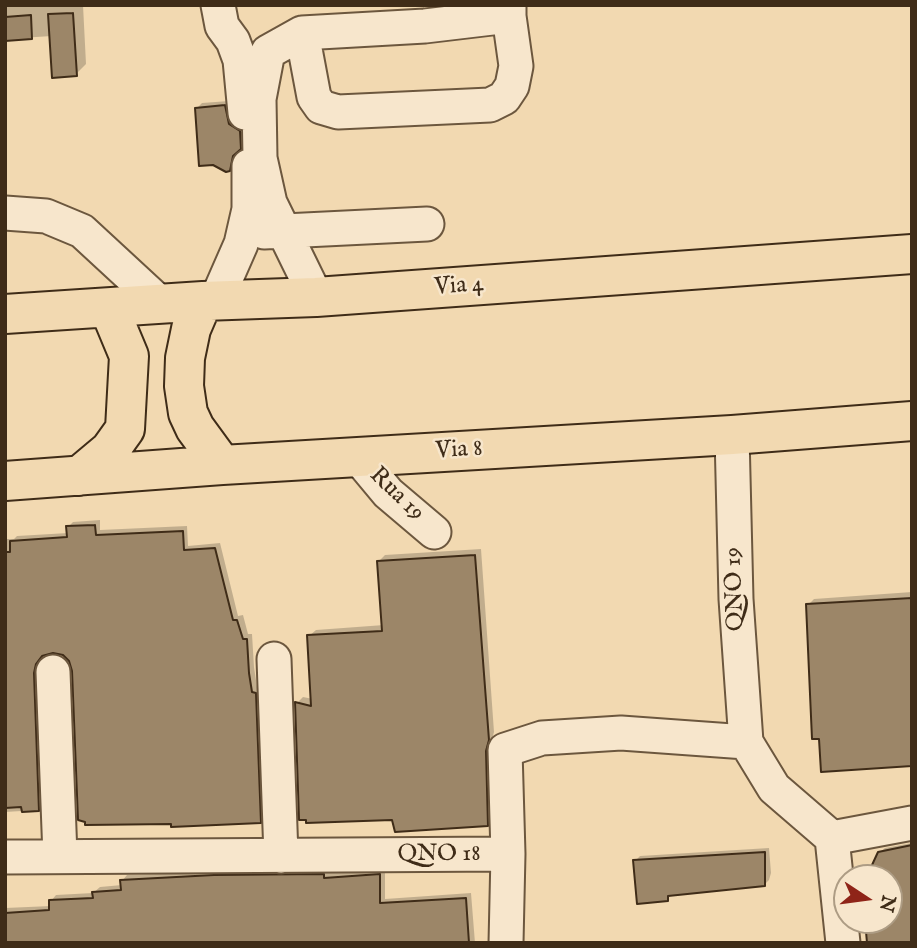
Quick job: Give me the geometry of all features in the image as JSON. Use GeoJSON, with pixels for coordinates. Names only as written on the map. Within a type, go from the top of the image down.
{"type":"FeatureCollection","features":[{"type":"Feature","properties":{"kind":"main road","name":"Via 4"},"geometry":{"type":"LineString","coordinates":[[5,314],[316,297],[912,254]]}},
{"type":"Feature","properties":{"kind":"main road"},"geometry":{"type":"LineString","coordinates":[[209,301],[191,328],[185,358],[184,386],[188,414],[222,465]]}},
{"type":"Feature","properties":{"kind":"main road"},"geometry":{"type":"LineString","coordinates":[[79,476],[110,450],[125,429],[129,356],[109,308]]}},
{"type":"Feature","properties":{"kind":"main road","name":"Via 8"},"geometry":{"type":"LineString","coordinates":[[5,481],[912,421]]}},
{"type":"Feature","properties":{"kind":"street"},"geometry":{"type":"LineString","coordinates":[[209,301],[241,244],[249,209],[249,160],[240,60],[233,41],[222,26],[218,5]]}},
{"type":"Feature","properties":{"kind":"street"},"geometry":{"type":"LineString","coordinates":[[302,33],[314,97],[321,107],[338,112],[490,105],[503,98],[512,86],[516,66],[509,11],[425,26],[302,33],[268,52],[259,99],[260,158],[270,203],[316,297]]}},
{"type":"Feature","properties":{"kind":"street"},"geometry":{"type":"LineString","coordinates":[[5,213],[46,216],[82,231],[160,304]]}},
{"type":"Feature","properties":{"kind":"street"},"geometry":{"type":"LineString","coordinates":[[244,232],[427,224]]}},
{"type":"Feature","properties":{"kind":"street","name":"QNO 19"},"geometry":{"type":"LineString","coordinates":[[732,435],[736,600],[746,742],[774,788],[832,838]]}},
{"type":"Feature","properties":{"kind":"street","name":"Rua 19"},"geometry":{"type":"LineString","coordinates":[[358,457],[388,493],[435,532]]}},
{"type":"Feature","properties":{"kind":"street"},"geometry":{"type":"LineString","coordinates":[[274,659],[281,856]]}},
{"type":"Feature","properties":{"kind":"street"},"geometry":{"type":"LineString","coordinates":[[53,672],[60,856]]}},
{"type":"Feature","properties":{"kind":"street"},"geometry":{"type":"LineString","coordinates":[[508,854],[505,750],[542,738],[621,733],[746,742]]}},
{"type":"Feature","properties":{"kind":"street"},"geometry":{"type":"LineString","coordinates":[[843,943],[832,838],[912,823]]}},
{"type":"Feature","properties":{"kind":"street","name":"QNO 18"},"geometry":{"type":"LineString","coordinates":[[5,857],[508,854],[506,943]]}},
{"type":"Feature","properties":{"kind":"building"},"geometry":{"type":"Polygon","coordinates":[[[73,13],[77,76],[52,78],[48,14],[73,13]]]}},
{"type":"Feature","properties":{"kind":"building"},"geometry":{"type":"Polygon","coordinates":[[[31,15],[32,39],[5,41],[5,17],[31,15]]]}},
{"type":"Feature","properties":{"kind":"building"},"geometry":{"type":"Polygon","coordinates":[[[225,105],[229,124],[240,131],[241,149],[233,156],[230,171],[226,172],[213,165],[199,166],[195,108],[225,105]]]}},
{"type":"Feature","properties":{"kind":"building"},"geometry":{"type":"Polygon","coordinates":[[[95,525],[96,535],[183,531],[184,550],[215,548],[233,620],[237,620],[243,639],[247,639],[252,692],[256,693],[261,823],[171,827],[171,824],[85,825],[85,822],[78,820],[72,671],[69,661],[63,655],[53,653],[42,656],[34,673],[39,811],[22,812],[21,807],[5,808],[5,552],[10,552],[10,541],[67,537],[66,526],[95,525]]]}},
{"type":"Feature","properties":{"kind":"building"},"geometry":{"type":"Polygon","coordinates":[[[475,555],[489,740],[486,751],[488,826],[395,832],[392,820],[306,823],[306,820],[299,820],[295,702],[311,706],[307,635],[382,631],[377,561],[475,555]]]}},
{"type":"Feature","properties":{"kind":"building"},"geometry":{"type":"Polygon","coordinates":[[[912,598],[912,766],[821,772],[819,739],[812,739],[806,604],[912,598]]]}},
{"type":"Feature","properties":{"kind":"building"},"geometry":{"type":"Polygon","coordinates":[[[912,845],[912,943],[867,943],[866,934],[903,934],[903,864],[872,864],[878,852],[912,845]]]}},
{"type":"Feature","properties":{"kind":"building"},"geometry":{"type":"Polygon","coordinates":[[[765,852],[765,886],[668,896],[668,901],[637,904],[633,860],[765,852]]]}},
{"type":"Feature","properties":{"kind":"building"},"geometry":{"type":"Polygon","coordinates":[[[324,874],[324,878],[380,874],[380,903],[466,898],[469,943],[5,943],[5,913],[49,910],[49,900],[93,898],[92,892],[121,890],[120,880],[214,875],[324,874]]]}}]}
